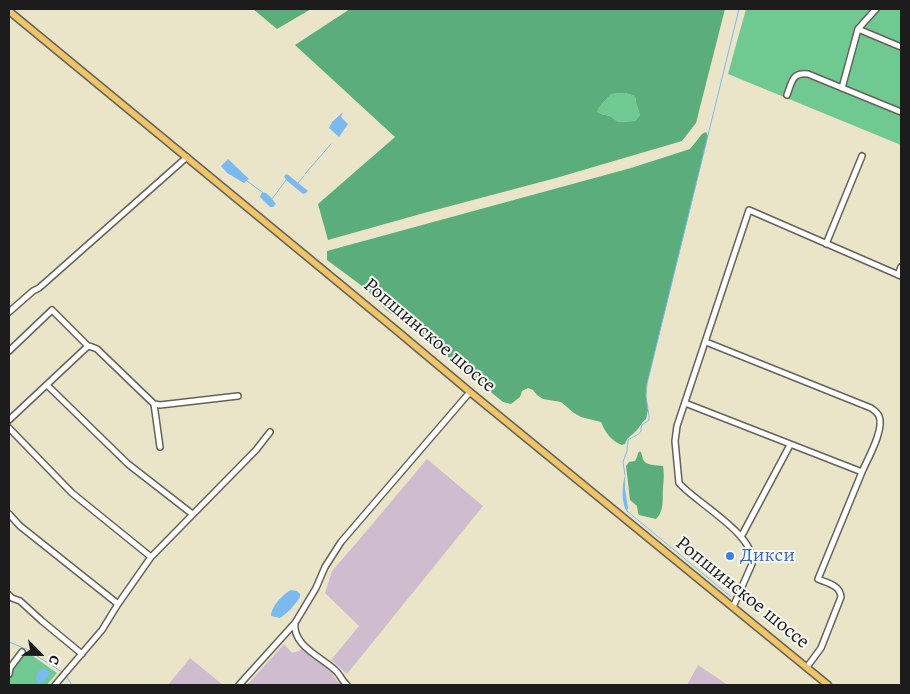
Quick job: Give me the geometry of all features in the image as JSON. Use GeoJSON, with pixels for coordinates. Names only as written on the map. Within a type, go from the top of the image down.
{"type":"FeatureCollection","features":[{"type":"Feature","properties":{"kind":"main road","name":"Ропшинское шоссе"},"geometry":{"type":"LineString","coordinates":[[9,11],[828,685]]}},
{"type":"Feature","properties":{"kind":"street"},"geometry":{"type":"LineString","coordinates":[[842,88],[858,29],[876,9]]}},
{"type":"Feature","properties":{"kind":"street"},"geometry":{"type":"LineString","coordinates":[[858,29],[901,47]]}},
{"type":"Feature","properties":{"kind":"street"},"geometry":{"type":"LineString","coordinates":[[787,94],[795,75],[800,73],[808,74],[901,112]]}},
{"type":"Feature","properties":{"kind":"street"},"geometry":{"type":"LineString","coordinates":[[826,244],[862,156]]}},
{"type":"Feature","properties":{"kind":"street"},"geometry":{"type":"LineString","coordinates":[[9,312],[32,290],[39,288],[187,157]]}},
{"type":"Feature","properties":{"kind":"street"},"geometry":{"type":"LineString","coordinates":[[733,606],[752,564],[751,552],[737,531],[679,483],[675,441],[685,403],[749,210],[900,276],[901,267]]}},
{"type":"Feature","properties":{"kind":"street"},"geometry":{"type":"LineString","coordinates":[[9,351],[52,310],[88,346],[97,349],[154,404],[160,406],[238,396]]}},
{"type":"Feature","properties":{"kind":"street"},"geometry":{"type":"LineString","coordinates":[[706,342],[867,406],[876,411],[880,417],[878,434],[818,579],[836,587],[841,592],[841,597],[820,648],[807,667]]}},
{"type":"Feature","properties":{"kind":"street"},"geometry":{"type":"LineString","coordinates":[[9,420],[88,346]]}},
{"type":"Feature","properties":{"kind":"street"},"geometry":{"type":"LineString","coordinates":[[46,385],[128,464],[192,515]]}},
{"type":"Feature","properties":{"kind":"street"},"geometry":{"type":"LineString","coordinates":[[239,685],[295,623],[316,588],[325,567],[341,542],[470,392]]}},
{"type":"Feature","properties":{"kind":"street"},"geometry":{"type":"LineString","coordinates":[[685,403],[862,472]]}},
{"type":"Feature","properties":{"kind":"street"},"geometry":{"type":"LineString","coordinates":[[154,404],[160,447]]}},
{"type":"Feature","properties":{"kind":"street"},"geometry":{"type":"LineString","coordinates":[[9,428],[72,493],[151,557]]}},
{"type":"Feature","properties":{"kind":"street"},"geometry":{"type":"LineString","coordinates":[[55,685],[102,630],[151,557],[256,450],[270,432]]}},
{"type":"Feature","properties":{"kind":"street"},"geometry":{"type":"LineString","coordinates":[[741,537],[790,445]]}},
{"type":"Feature","properties":{"kind":"street"},"geometry":{"type":"LineString","coordinates":[[9,514],[20,526],[118,604]]}},
{"type":"Feature","properties":{"kind":"street"},"geometry":{"type":"LineString","coordinates":[[9,595],[20,601],[82,654]]}},
{"type":"Feature","properties":{"kind":"street"},"geometry":{"type":"LineString","coordinates":[[295,623],[294,630],[297,638],[337,672],[348,685]]}},
{"type":"Feature","properties":{"kind":"street"},"geometry":{"type":"LineString","coordinates":[[9,670],[22,652]]}},
{"type":"Feature","properties":{"kind":"shaded area"},"geometry":{"type":"Polygon","coordinates":[[[427,459],[483,506],[347,674],[331,660],[359,626],[325,593],[332,571],[427,459]]]}},
{"type":"Feature","properties":{"kind":"shaded area"},"geometry":{"type":"Polygon","coordinates":[[[284,644],[292,653],[302,648],[332,673],[342,685],[247,685],[284,644]]]}},
{"type":"Feature","properties":{"kind":"shaded area"},"geometry":{"type":"Polygon","coordinates":[[[190,658],[223,685],[168,685],[190,658]]]}},
{"type":"Feature","properties":{"kind":"shaded area"},"geometry":{"type":"Polygon","coordinates":[[[698,665],[728,685],[687,685],[698,665]]]}},
{"type":"Feature","properties":{"kind":"green space"},"geometry":{"type":"Polygon","coordinates":[[[253,9],[311,9],[277,29],[253,9]]]}},
{"type":"Feature","properties":{"kind":"green space"},"geometry":{"type":"Polygon","coordinates":[[[350,9],[725,9],[696,123],[682,141],[556,178],[328,240],[318,204],[395,137],[295,45],[350,9]],[[625,93],[611,94],[597,112],[610,116],[618,122],[635,121],[640,115],[635,96],[625,93]]]}},
{"type":"Feature","properties":{"kind":"green space"},"geometry":{"type":"Polygon","coordinates":[[[746,9],[901,9],[901,145],[728,74],[746,9]]]}},
{"type":"Feature","properties":{"kind":"green space"},"geometry":{"type":"Polygon","coordinates":[[[625,93],[635,96],[640,115],[635,121],[618,122],[610,116],[597,112],[611,94],[625,93]]]}},
{"type":"Feature","properties":{"kind":"green space"},"geometry":{"type":"Polygon","coordinates":[[[706,132],[708,136],[647,384],[648,410],[646,419],[628,438],[625,444],[618,444],[612,439],[601,422],[581,417],[561,402],[543,399],[528,388],[522,391],[520,397],[511,404],[503,402],[418,332],[386,310],[366,289],[327,260],[327,251],[631,168],[690,149],[702,134],[706,132]]]}},
{"type":"Feature","properties":{"kind":"green space"},"geometry":{"type":"Polygon","coordinates":[[[640,451],[646,463],[663,466],[661,512],[656,519],[639,515],[637,506],[630,500],[626,466],[629,462],[635,461],[640,451]]]}},
{"type":"Feature","properties":{"kind":"green space"},"geometry":{"type":"Polygon","coordinates":[[[26,651],[57,673],[47,685],[9,685],[11,670],[26,651]]]}},
{"type":"Feature","properties":{"kind":"water"},"geometry":{"type":"Polygon","coordinates":[[[343,112],[341,117],[348,124],[339,137],[329,128],[332,122],[343,112]]]}},
{"type":"Feature","properties":{"kind":"water"},"geometry":{"type":"Polygon","coordinates":[[[228,159],[249,179],[244,183],[227,173],[221,166],[228,159]]]}},
{"type":"Feature","properties":{"kind":"water"},"geometry":{"type":"Polygon","coordinates":[[[287,174],[308,191],[303,194],[286,180],[284,176],[287,174]]]}},
{"type":"Feature","properties":{"kind":"water"},"geometry":{"type":"Polygon","coordinates":[[[262,192],[268,195],[276,204],[273,207],[270,207],[260,197],[262,192]]]}},
{"type":"Feature","properties":{"kind":"water"},"geometry":{"type":"Polygon","coordinates":[[[625,475],[628,508],[627,512],[623,494],[625,475]]]}},
{"type":"Feature","properties":{"kind":"water"},"geometry":{"type":"Polygon","coordinates":[[[291,590],[297,591],[300,594],[296,603],[280,618],[271,616],[281,597],[291,590]]]}},
{"type":"Feature","properties":{"kind":"water"},"geometry":{"type":"Polygon","coordinates":[[[43,668],[50,673],[42,683],[38,684],[36,680],[37,675],[43,668]]]}},
{"type":"Feature","properties":{"kind":"waterway"},"geometry":{"type":"LineString","coordinates":[[625,475],[623,462],[628,440],[637,435],[641,431],[642,425],[649,420],[646,396],[647,384],[739,9]]}},
{"type":"Feature","properties":{"kind":"waterway"},"geometry":{"type":"LineString","coordinates":[[305,174],[331,144]]}},
{"type":"Feature","properties":{"kind":"waterway"},"geometry":{"type":"LineString","coordinates":[[298,183],[304,176]]}},
{"type":"Feature","properties":{"kind":"waterway"},"geometry":{"type":"LineString","coordinates":[[272,199],[286,180]]}},
{"type":"Feature","properties":{"kind":"waterway"},"geometry":{"type":"LineString","coordinates":[[247,181],[262,192]]}},
{"type":"Feature","properties":{"kind":"waterway"},"geometry":{"type":"LineString","coordinates":[[627,511],[731,597]]}},
{"type":"Feature","properties":{"kind":"waterway"},"geometry":{"type":"LineString","coordinates":[[9,642],[26,649],[62,672]]}},
{"type":"Feature","properties":{"kind":"waterway"},"geometry":{"type":"LineString","coordinates":[[66,676],[72,685]]}},
{"type":"Feature","properties":{"kind":"place","name":"Дикси"},"geometry":{"type":"Point","coordinates":[730,556]}}]}
